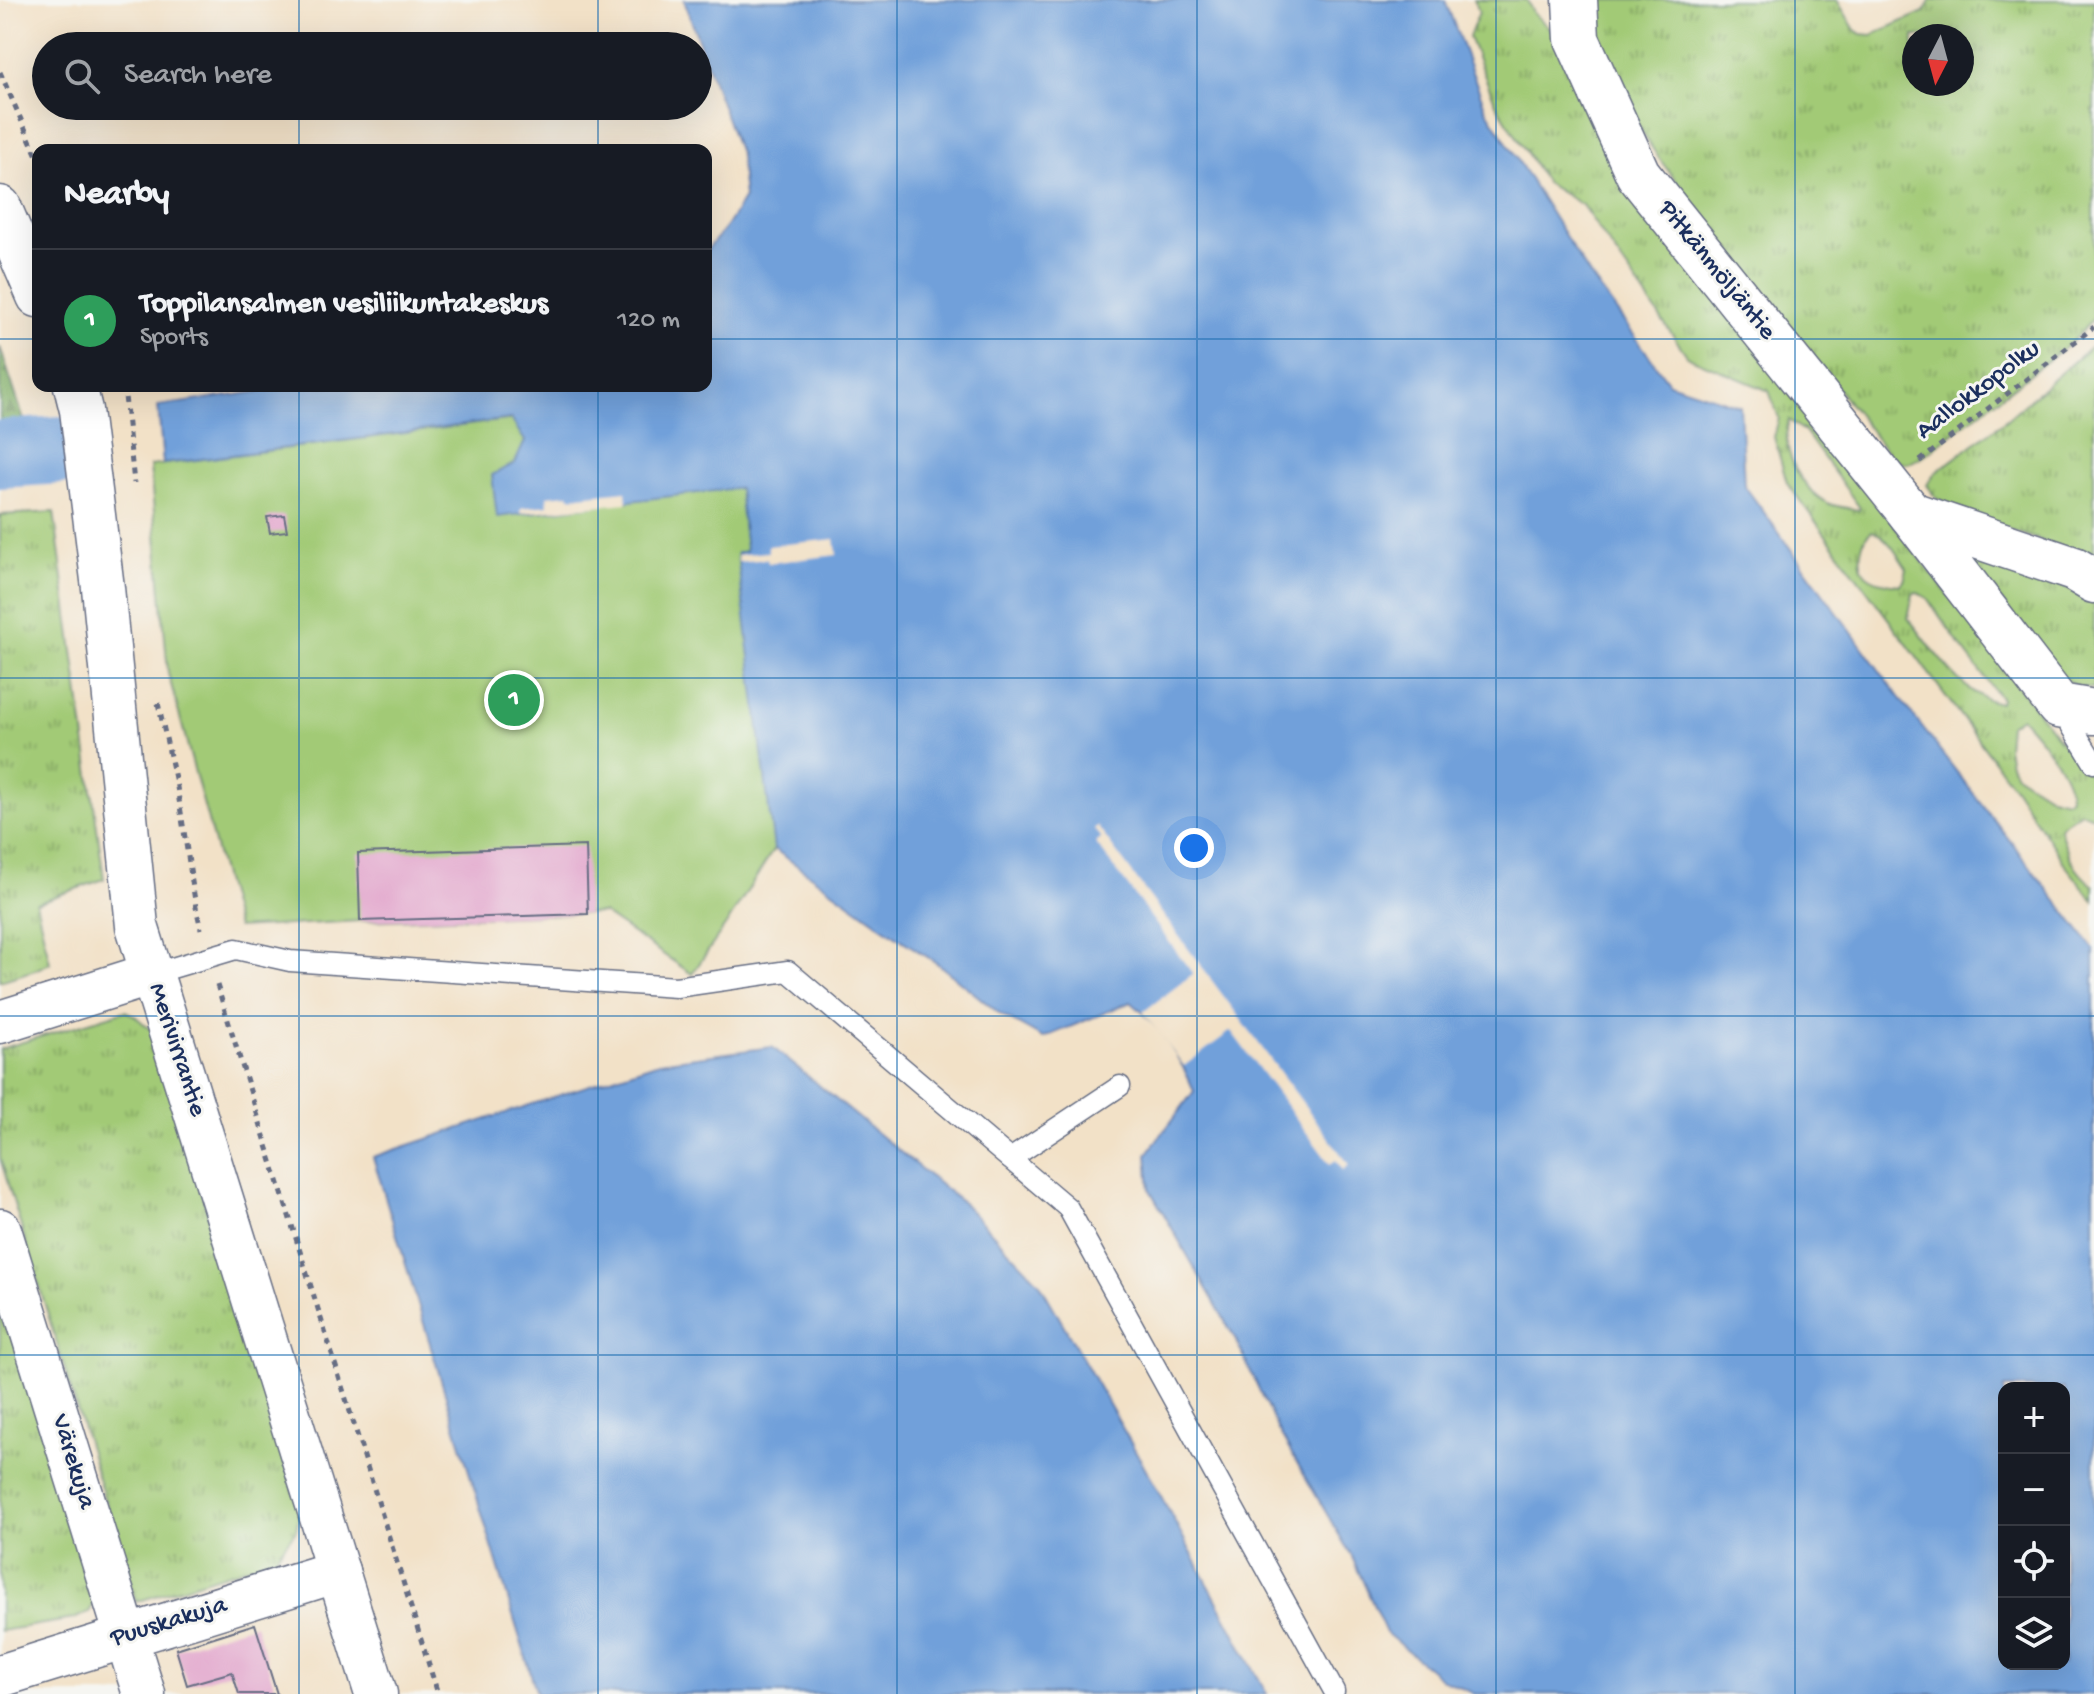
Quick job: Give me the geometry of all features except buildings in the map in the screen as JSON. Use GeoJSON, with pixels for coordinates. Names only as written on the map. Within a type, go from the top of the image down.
{"type":"FeatureCollection","features":[{"type":"Feature","properties":{"kind":"street","name":"Pitkänmöljäntie"},"geometry":{"type":"LineString","coordinates":[[1575,0],[1577,39],[1638,174],[1900,500],[2076,709]]}},
{"type":"Feature","properties":{"kind":"street"},"geometry":{"type":"LineString","coordinates":[[0,207],[32,282]]}},
{"type":"Feature","properties":{"kind":"street","name":"Merivirrantie"},"geometry":{"type":"LineString","coordinates":[[76,392],[103,588],[137,926],[376,1694]]}},
{"type":"Feature","properties":{"kind":"street"},"geometry":{"type":"LineString","coordinates":[[1900,500],[2074,569],[2094,581]]}},
{"type":"Feature","properties":{"kind":"street"},"geometry":{"type":"LineString","coordinates":[[0,1022],[152,974]]}},
{"type":"Feature","properties":{"kind":"street","name":"Värekuja"},"geometry":{"type":"LineString","coordinates":[[0,1230],[144,1694]]}},
{"type":"Feature","properties":{"kind":"street","name":"Puuskakuja"},"geometry":{"type":"LineString","coordinates":[[0,1676],[338,1571]]}},
{"type":"Feature","properties":{"kind":"lane"},"geometry":{"type":"LineString","coordinates":[[2076,709],[2094,763]]}},
{"type":"Feature","properties":{"kind":"lane"},"geometry":{"type":"LineString","coordinates":[[152,974],[236,949],[290,961],[676,987],[788,971],[1068,1208],[1334,1691]]}},
{"type":"Feature","properties":{"kind":"lane"},"geometry":{"type":"LineString","coordinates":[[1010,1159],[1120,1086]]}},
{"type":"Feature","properties":{"kind":"path"},"geometry":{"type":"LineString","coordinates":[[0,72],[32,144]]}},
{"type":"Feature","properties":{"kind":"path","name":"Aallokkopolku"},"geometry":{"type":"LineString","coordinates":[[1900,500],[2094,327]]}},
{"type":"Feature","properties":{"kind":"path"},"geometry":{"type":"LineString","coordinates":[[125,392],[134,488]]}},
{"type":"Feature","properties":{"kind":"path"},"geometry":{"type":"LineString","coordinates":[[155,689],[177,787],[196,907],[209,958],[438,1694]]}},
{"type":"Feature","properties":{"kind":"green space"},"geometry":{"type":"Polygon","coordinates":[[[1474,0],[1527,0],[1533,13],[1558,36],[1668,230],[2094,781],[2094,816],[2081,812],[2061,825],[2060,829],[2072,861],[2094,886],[2094,901],[2066,866],[2015,789],[1787,483],[1774,437],[1779,418],[1769,391],[1688,357],[1582,205],[1546,183],[1496,104],[1469,37],[1479,12],[1474,0]],[[1789,420],[1787,431],[1794,467],[1808,488],[1827,503],[1859,510],[1805,432],[1789,420]],[[1872,531],[1868,534],[1861,556],[1864,572],[1876,580],[1900,585],[1907,569],[1883,538],[1872,531]],[[1916,592],[1908,618],[1940,659],[1973,692],[2000,703],[2001,699],[1927,598],[1916,592]],[[2021,717],[2009,725],[2007,748],[2010,764],[2017,775],[2050,796],[2067,800],[2070,797],[2065,777],[2044,744],[2021,717]]]}},
{"type":"Feature","properties":{"kind":"green space"},"geometry":{"type":"Polygon","coordinates":[[[1593,0],[1837,0],[1855,30],[1872,35],[1924,12],[1931,0],[2094,0],[2094,318],[2072,342],[1926,454],[1908,463],[1895,460],[1660,160],[1625,106],[1598,39],[1593,0]]]}},
{"type":"Feature","properties":{"kind":"green space"},"geometry":{"type":"Polygon","coordinates":[[[2094,344],[2094,558],[2012,531],[1937,499],[1927,485],[1935,473],[2007,419],[2094,344]]]}},
{"type":"Feature","properties":{"kind":"green space"},"geometry":{"type":"Polygon","coordinates":[[[0,347],[25,423],[0,425],[0,347]]]}},
{"type":"Feature","properties":{"kind":"green space"},"geometry":{"type":"Polygon","coordinates":[[[818,380],[774,849],[692,974],[603,913],[237,928],[168,673],[150,466],[818,380]]]}},
{"type":"Feature","properties":{"kind":"green space"},"geometry":{"type":"Polygon","coordinates":[[[54,512],[104,879],[36,903],[50,963],[0,981],[0,515],[54,512]]]}},
{"type":"Feature","properties":{"kind":"green space"},"geometry":{"type":"Polygon","coordinates":[[[1976,555],[2094,597],[2094,688],[2077,686],[2053,670],[1973,563],[1976,555]]]}},
{"type":"Feature","properties":{"kind":"green space"},"geometry":{"type":"Polygon","coordinates":[[[125,1011],[151,1030],[300,1510],[296,1530],[274,1559],[136,1602],[0,1158],[0,1049],[125,1011]]]}},
{"type":"Feature","properties":{"kind":"green space"},"geometry":{"type":"Polygon","coordinates":[[[0,1281],[95,1602],[89,1612],[74,1619],[0,1631],[0,1281]]]}},
{"type":"Feature","properties":{"kind":"water"},"geometry":{"type":"Polygon","coordinates":[[[684,0],[1445,0],[1486,109],[1589,274],[1669,383],[1740,406],[1744,485],[1904,704],[2094,949],[2094,1694],[1475,1694],[1443,1680],[1386,1633],[1352,1557],[1278,1430],[1235,1338],[1150,1190],[1147,1154],[1194,1091],[1159,1031],[1131,1002],[1043,1038],[1000,1014],[938,964],[774,849],[737,553],[746,551],[739,488],[497,517],[492,475],[515,463],[525,441],[511,419],[163,464],[158,406],[257,392],[712,392],[712,244],[744,198],[740,156],[712,78],[712,32],[695,32],[684,0]]]}},
{"type":"Feature","properties":{"kind":"water"},"geometry":{"type":"Polygon","coordinates":[[[772,1047],[965,1205],[1039,1282],[1155,1485],[1267,1694],[537,1694],[373,1157],[659,1062],[772,1047]]]}},
{"type":"Feature","properties":{"kind":"pier"},"geometry":{"type":"Polygon","coordinates":[[[626,491],[627,503],[521,513],[521,508],[548,505],[547,496],[569,494],[570,497],[626,491]]]}},
{"type":"Feature","properties":{"kind":"pier"},"geometry":{"type":"Polygon","coordinates":[[[835,539],[837,555],[768,563],[767,559],[738,562],[737,555],[768,552],[768,546],[835,539]]]}},
{"type":"Feature","properties":{"kind":"pier"},"geometry":{"type":"Polygon","coordinates":[[[1097,826],[1349,1165],[1343,1170],[1336,1160],[1330,1164],[1231,1031],[1184,1066],[1143,1012],[1193,974],[1095,842],[1101,838],[1094,829],[1097,826]]]}},
{"type":"Feature","properties":{"kind":"waterway"},"geometry":{"type":"LineString","coordinates":[[0,454],[61,450]]}},
{"type":"Feature","properties":{"kind":"place","name":"Toppilansalmen vesiliikuntakeskus"},"geometry":{"type":"Point","coordinates":[514,700]}}]}
